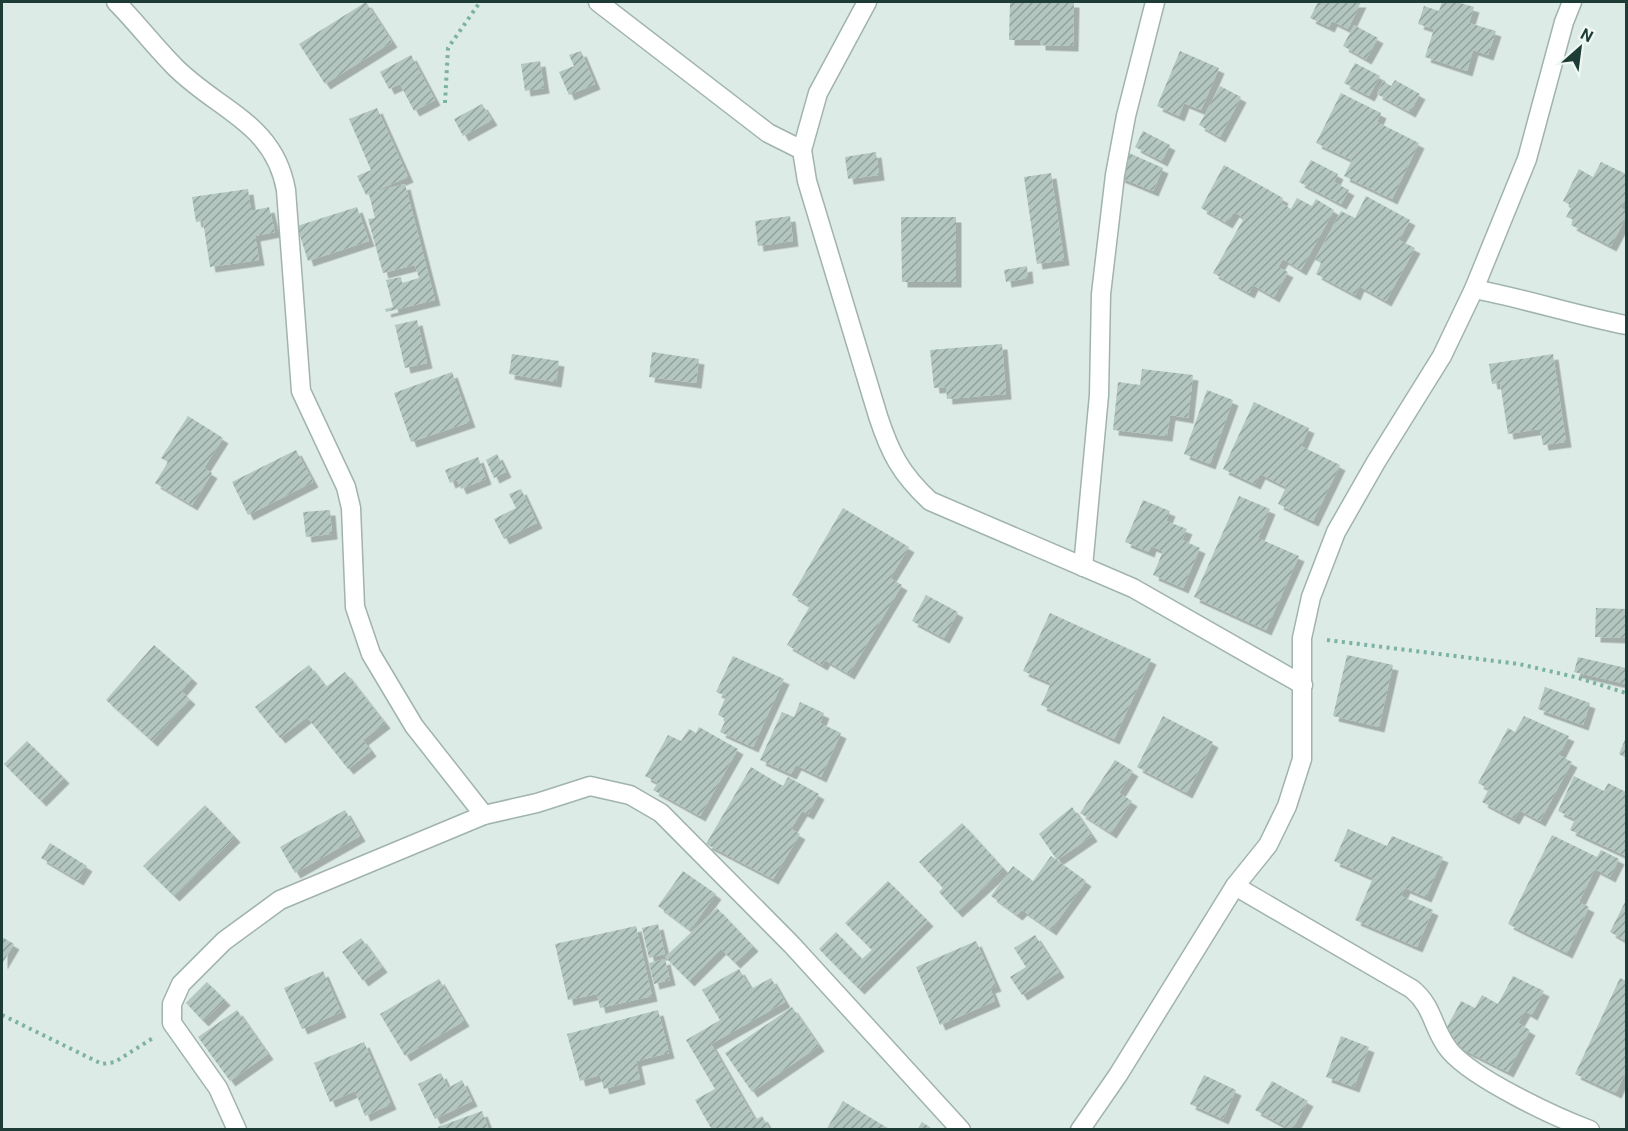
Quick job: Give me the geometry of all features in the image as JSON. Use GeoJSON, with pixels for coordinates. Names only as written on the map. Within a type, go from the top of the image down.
{"type":"FeatureCollection","features":[{"type":"Feature","properties":{"kind":"street"},"geometry":{"type":"LineString","coordinates":[[116,2],[175,68],[212,100],[261,135],[282,169],[286,190],[301,392],[346,487],[351,508],[355,608],[371,654],[414,726],[484,815]]}},
{"type":"Feature","properties":{"kind":"street"},"geometry":{"type":"LineString","coordinates":[[598,2],[768,133],[802,150]]}},
{"type":"Feature","properties":{"kind":"street"},"geometry":{"type":"LineString","coordinates":[[867,2],[818,93],[802,150],[807,181],[878,416],[890,452],[908,481],[930,501],[1133,588],[1303,685]]}},
{"type":"Feature","properties":{"kind":"street"},"geometry":{"type":"LineString","coordinates":[[1083,567],[1100,395],[1101,294],[1115,175],[1126,116],[1155,2]]}},
{"type":"Feature","properties":{"kind":"street"},"geometry":{"type":"LineString","coordinates":[[1080,1130],[1118,1075],[1235,886],[1268,845],[1287,806],[1302,759],[1302,638],[1311,597],[1336,532],[1376,462],[1442,356],[1474,289],[1527,159],[1564,22],[1572,2]]}},
{"type":"Feature","properties":{"kind":"street"},"geometry":{"type":"LineString","coordinates":[[1474,289],[1514,297],[1580,316],[1626,325]]}},
{"type":"Feature","properties":{"kind":"street"},"geometry":{"type":"LineString","coordinates":[[237,1130],[218,1088],[172,1023],[172,1004],[181,984],[224,941],[280,900],[484,815],[537,803],[590,786],[630,795],[661,813],[792,945],[961,1130]]}},
{"type":"Feature","properties":{"kind":"street"},"geometry":{"type":"LineString","coordinates":[[1235,886],[1412,989],[1424,999],[1441,1038],[1450,1051],[1463,1063],[1524,1101],[1590,1130]]}},
{"type":"Feature","properties":{"kind":"path"},"geometry":{"type":"LineString","coordinates":[[445,104],[448,48],[480,2]]}},
{"type":"Feature","properties":{"kind":"path"},"geometry":{"type":"LineString","coordinates":[[1302,638],[1368,643],[1519,664],[1575,677],[1626,693]]}},
{"type":"Feature","properties":{"kind":"path"},"geometry":{"type":"LineString","coordinates":[[2,1015],[102,1064],[115,1062],[132,1053],[172,1023]]}},
{"type":"Feature","properties":{"kind":"building"},"geometry":{"type":"Polygon","coordinates":[[[366,2],[392,42],[325,84],[299,44],[366,2]]]}},
{"type":"Feature","properties":{"kind":"building"},"geometry":{"type":"Polygon","coordinates":[[[1010,2],[1074,2],[1073,46],[1040,45],[1040,40],[1009,40],[1010,2]]]}},
{"type":"Feature","properties":{"kind":"building"},"geometry":{"type":"Polygon","coordinates":[[[1318,2],[1361,2],[1348,29],[1332,21],[1329,27],[1310,18],[1318,2]]]}},
{"type":"Feature","properties":{"kind":"building"},"geometry":{"type":"Polygon","coordinates":[[[1442,2],[1457,2],[1474,7],[1469,23],[1496,31],[1488,55],[1473,50],[1467,71],[1425,57],[1434,29],[1418,24],[1424,6],[1439,11],[1442,2]]]}},
{"type":"Feature","properties":{"kind":"building"},"geometry":{"type":"Polygon","coordinates":[[[1354,25],[1378,38],[1366,59],[1343,46],[1354,25]]]}},
{"type":"Feature","properties":{"kind":"building"},"geometry":{"type":"Polygon","coordinates":[[[581,51],[595,84],[569,95],[559,72],[574,66],[569,55],[581,51]]]}},
{"type":"Feature","properties":{"kind":"building"},"geometry":{"type":"Polygon","coordinates":[[[1180,51],[1219,68],[1201,110],[1184,103],[1179,116],[1157,106],[1180,51]]]}},
{"type":"Feature","properties":{"kind":"building"},"geometry":{"type":"Polygon","coordinates":[[[411,55],[435,100],[414,111],[400,84],[389,89],[380,72],[411,55]]]}},
{"type":"Feature","properties":{"kind":"building"},"geometry":{"type":"Polygon","coordinates":[[[540,61],[544,88],[525,91],[521,64],[540,61]]]}},
{"type":"Feature","properties":{"kind":"building"},"geometry":{"type":"Polygon","coordinates":[[[1355,63],[1380,76],[1369,96],[1344,83],[1355,63]]]}},
{"type":"Feature","properties":{"kind":"building"},"geometry":{"type":"Polygon","coordinates":[[[1395,80],[1420,94],[1410,112],[1377,94],[1383,81],[1391,86],[1395,80]]]}},
{"type":"Feature","properties":{"kind":"building"},"geometry":{"type":"Polygon","coordinates":[[[1220,86],[1241,97],[1220,137],[1199,125],[1220,86]]]}},
{"type":"Feature","properties":{"kind":"building"},"geometry":{"type":"Polygon","coordinates":[[[1341,93],[1381,113],[1377,122],[1419,143],[1392,199],[1344,176],[1352,160],[1316,143],[1341,93]]]}},
{"type":"Feature","properties":{"kind":"building"},"geometry":{"type":"Polygon","coordinates":[[[482,104],[492,120],[463,136],[454,119],[482,104]]]}},
{"type":"Feature","properties":{"kind":"building"},"geometry":{"type":"Polygon","coordinates":[[[377,108],[408,177],[373,192],[405,184],[435,300],[386,312],[385,309],[393,307],[386,280],[401,277],[402,283],[419,278],[415,265],[383,273],[368,219],[375,218],[369,194],[366,195],[357,176],[371,170],[349,119],[377,108]]]}},
{"type":"Feature","properties":{"kind":"building"},"geometry":{"type":"Polygon","coordinates":[[[1143,131],[1170,145],[1162,161],[1135,147],[1143,131]]]}},
{"type":"Feature","properties":{"kind":"building"},"geometry":{"type":"Polygon","coordinates":[[[876,152],[879,175],[848,179],[845,157],[876,152]]]}},
{"type":"Feature","properties":{"kind":"building"},"geometry":{"type":"Polygon","coordinates":[[[1129,153],[1163,168],[1153,191],[1119,177],[1129,153]]]}},
{"type":"Feature","properties":{"kind":"building"},"geometry":{"type":"Polygon","coordinates":[[[1311,160],[1338,174],[1334,182],[1349,190],[1341,204],[1299,182],[1311,160]]]}},
{"type":"Feature","properties":{"kind":"building"},"geometry":{"type":"Polygon","coordinates":[[[1601,162],[1626,174],[1626,197],[1621,208],[1626,211],[1626,217],[1611,246],[1571,225],[1574,220],[1566,217],[1572,206],[1563,201],[1579,169],[1593,177],[1601,162]]]}},
{"type":"Feature","properties":{"kind":"building"},"geometry":{"type":"Polygon","coordinates":[[[1224,165],[1283,198],[1281,203],[1291,209],[1297,198],[1312,206],[1316,199],[1334,210],[1301,270],[1283,259],[1278,267],[1288,272],[1274,297],[1253,285],[1249,293],[1213,273],[1244,218],[1234,212],[1227,223],[1201,208],[1224,165]]]}},
{"type":"Feature","properties":{"kind":"building"},"geometry":{"type":"Polygon","coordinates":[[[1051,173],[1064,260],[1037,264],[1024,177],[1051,173]]]}},
{"type":"Feature","properties":{"kind":"building"},"geometry":{"type":"Polygon","coordinates":[[[248,189],[251,211],[269,207],[275,232],[255,236],[259,260],[210,267],[203,221],[196,222],[192,197],[248,189]]]}},
{"type":"Feature","properties":{"kind":"building"},"geometry":{"type":"Polygon","coordinates":[[[1366,196],[1410,220],[1399,240],[1415,248],[1386,301],[1359,286],[1355,295],[1316,274],[1321,263],[1315,260],[1341,211],[1355,218],[1366,196]]]}},
{"type":"Feature","properties":{"kind":"building"},"geometry":{"type":"Polygon","coordinates":[[[357,207],[369,241],[308,261],[297,226],[357,207]]]}},
{"type":"Feature","properties":{"kind":"building"},"geometry":{"type":"Polygon","coordinates":[[[790,216],[793,241],[758,246],[755,221],[790,216]]]}},
{"type":"Feature","properties":{"kind":"building"},"geometry":{"type":"Polygon","coordinates":[[[901,217],[956,217],[956,282],[902,282],[901,217]]]}},
{"type":"Feature","properties":{"kind":"building"},"geometry":{"type":"Polygon","coordinates":[[[1027,266],[1028,278],[1006,282],[1004,270],[1027,266]]]}},
{"type":"Feature","properties":{"kind":"building"},"geometry":{"type":"Polygon","coordinates":[[[417,320],[427,363],[405,368],[395,325],[417,320]]]}},
{"type":"Feature","properties":{"kind":"building"},"geometry":{"type":"Polygon","coordinates":[[[1002,344],[1006,394],[947,399],[946,387],[934,388],[930,350],[1002,344]]]}},
{"type":"Feature","properties":{"kind":"building"},"geometry":{"type":"Polygon","coordinates":[[[652,352],[699,359],[696,383],[649,377],[652,352]]]}},
{"type":"Feature","properties":{"kind":"building"},"geometry":{"type":"Polygon","coordinates":[[[512,354],[559,361],[556,382],[509,374],[512,354]]]}},
{"type":"Feature","properties":{"kind":"building"},"geometry":{"type":"Polygon","coordinates":[[[1553,354],[1566,442],[1543,445],[1540,429],[1508,434],[1500,383],[1492,384],[1489,364],[1553,354]]]}},
{"type":"Feature","properties":{"kind":"building"},"geometry":{"type":"Polygon","coordinates":[[[1142,369],[1193,375],[1188,418],[1170,415],[1167,436],[1113,430],[1118,382],[1140,385],[1142,369]]]}},
{"type":"Feature","properties":{"kind":"building"},"geometry":{"type":"Polygon","coordinates":[[[452,372],[470,422],[411,442],[394,393],[452,372]]]}},
{"type":"Feature","properties":{"kind":"building"},"geometry":{"type":"Polygon","coordinates":[[[1207,390],[1233,400],[1210,464],[1184,454],[1207,390]]]}},
{"type":"Feature","properties":{"kind":"building"},"geometry":{"type":"Polygon","coordinates":[[[1254,402],[1309,428],[1301,446],[1340,465],[1313,521],[1278,504],[1286,487],[1260,474],[1255,484],[1223,469],[1254,402]]]}},
{"type":"Feature","properties":{"kind":"building"},"geometry":{"type":"Polygon","coordinates":[[[188,416],[223,438],[204,468],[212,473],[192,505],[155,483],[168,462],[161,458],[188,416]]]}},
{"type":"Feature","properties":{"kind":"building"},"geometry":{"type":"Polygon","coordinates":[[[296,450],[313,482],[248,515],[232,482],[296,450]]]}},
{"type":"Feature","properties":{"kind":"building"},"geometry":{"type":"Polygon","coordinates":[[[497,454],[506,472],[494,478],[486,460],[497,454]]]}},
{"type":"Feature","properties":{"kind":"building"},"geometry":{"type":"Polygon","coordinates":[[[478,457],[486,479],[461,489],[457,480],[450,483],[445,470],[478,457]]]}},
{"type":"Feature","properties":{"kind":"building"},"geometry":{"type":"Polygon","coordinates":[[[521,489],[537,523],[504,539],[494,519],[516,508],[509,494],[521,489]]]}},
{"type":"Feature","properties":{"kind":"building"},"geometry":{"type":"Polygon","coordinates":[[[1239,496],[1270,509],[1258,538],[1299,556],[1266,630],[1194,597],[1239,496]]]}},
{"type":"Feature","properties":{"kind":"building"},"geometry":{"type":"Polygon","coordinates":[[[1143,500],[1170,511],[1166,521],[1187,529],[1182,540],[1200,548],[1183,588],[1153,575],[1163,551],[1151,546],[1149,552],[1125,542],[1143,500]]]}},
{"type":"Feature","properties":{"kind":"building"},"geometry":{"type":"Polygon","coordinates":[[[843,508],[909,547],[890,578],[902,585],[849,674],[825,660],[822,665],[787,645],[810,606],[792,595],[843,508]]]}},
{"type":"Feature","properties":{"kind":"building"},"geometry":{"type":"Polygon","coordinates":[[[330,510],[332,534],[306,537],[303,512],[330,510]]]}},
{"type":"Feature","properties":{"kind":"building"},"geometry":{"type":"Polygon","coordinates":[[[926,595],[958,612],[944,638],[912,621],[926,595]]]}},
{"type":"Feature","properties":{"kind":"building"},"geometry":{"type":"Polygon","coordinates":[[[1596,608],[1626,609],[1626,638],[1595,637],[1596,608]]]}},
{"type":"Feature","properties":{"kind":"building"},"geometry":{"type":"Polygon","coordinates":[[[1050,613],[1151,659],[1114,739],[1041,705],[1051,683],[1023,671],[1050,613]]]}},
{"type":"Feature","properties":{"kind":"building"},"geometry":{"type":"Polygon","coordinates":[[[154,645],[192,678],[181,691],[190,699],[152,741],[106,700],[154,645]]]}},
{"type":"Feature","properties":{"kind":"building"},"geometry":{"type":"Polygon","coordinates":[[[1347,655],[1393,665],[1379,727],[1333,716],[1347,655]]]}},
{"type":"Feature","properties":{"kind":"building"},"geometry":{"type":"Polygon","coordinates":[[[733,656],[784,679],[753,747],[720,732],[726,719],[718,715],[726,696],[716,692],[733,656]]]}},
{"type":"Feature","properties":{"kind":"building"},"geometry":{"type":"Polygon","coordinates":[[[1578,657],[1626,668],[1626,684],[1574,672],[1578,657]]]}},
{"type":"Feature","properties":{"kind":"building"},"geometry":{"type":"Polygon","coordinates":[[[309,665],[326,687],[345,672],[385,723],[363,740],[371,751],[348,769],[307,717],[280,738],[255,707],[309,665]]]}},
{"type":"Feature","properties":{"kind":"building"},"geometry":{"type":"Polygon","coordinates":[[[1545,687],[1590,703],[1583,725],[1538,709],[1545,687]]]}},
{"type":"Feature","properties":{"kind":"building"},"geometry":{"type":"Polygon","coordinates":[[[800,702],[824,713],[820,723],[841,733],[821,777],[796,765],[791,774],[760,760],[782,712],[794,717],[800,702]]]}},
{"type":"Feature","properties":{"kind":"building"},"geometry":{"type":"Polygon","coordinates":[[[1163,716],[1213,742],[1187,793],[1137,767],[1163,716]]]}},
{"type":"Feature","properties":{"kind":"building"},"geometry":{"type":"Polygon","coordinates":[[[1524,716],[1569,736],[1559,755],[1572,762],[1540,821],[1519,810],[1514,819],[1482,802],[1489,789],[1478,783],[1508,728],[1515,732],[1524,716]]]}},
{"type":"Feature","properties":{"kind":"building"},"geometry":{"type":"Polygon","coordinates":[[[699,727],[738,749],[700,816],[653,790],[658,783],[645,776],[668,735],[681,741],[689,729],[696,733],[699,727]]]}},
{"type":"Feature","properties":{"kind":"building"},"geometry":{"type":"Polygon","coordinates":[[[1626,737],[1626,758],[1619,754],[1626,737]]]}},
{"type":"Feature","properties":{"kind":"building"},"geometry":{"type":"Polygon","coordinates":[[[27,741],[64,778],[41,801],[4,764],[27,741]]]}},
{"type":"Feature","properties":{"kind":"building"},"geometry":{"type":"Polygon","coordinates":[[[1115,760],[1133,771],[1119,793],[1132,801],[1111,833],[1080,813],[1115,760]]]}},
{"type":"Feature","properties":{"kind":"building"},"geometry":{"type":"Polygon","coordinates":[[[751,767],[783,786],[788,777],[819,794],[808,814],[802,811],[791,829],[800,834],[773,879],[706,844],[751,767]]]}},
{"type":"Feature","properties":{"kind":"building"},"geometry":{"type":"Polygon","coordinates":[[[1574,776],[1604,791],[1608,783],[1626,792],[1626,856],[1570,830],[1575,819],[1558,811],[1574,776]]]}},
{"type":"Feature","properties":{"kind":"building"},"geometry":{"type":"Polygon","coordinates":[[[205,805],[235,837],[174,896],[143,866],[205,805]]]}},
{"type":"Feature","properties":{"kind":"building"},"geometry":{"type":"Polygon","coordinates":[[[1072,807],[1092,836],[1057,860],[1039,834],[1072,807]]]}},
{"type":"Feature","properties":{"kind":"building"},"geometry":{"type":"Polygon","coordinates":[[[345,810],[360,836],[295,873],[280,847],[345,810]]]}},
{"type":"Feature","properties":{"kind":"building"},"geometry":{"type":"Polygon","coordinates":[[[962,823],[1004,869],[957,912],[939,892],[943,888],[919,862],[962,823]]]}},
{"type":"Feature","properties":{"kind":"building"},"geometry":{"type":"Polygon","coordinates":[[[1348,829],[1387,846],[1392,836],[1443,857],[1426,897],[1405,888],[1401,896],[1433,910],[1417,947],[1355,920],[1373,878],[1334,861],[1348,829]]]}},
{"type":"Feature","properties":{"kind":"building"},"geometry":{"type":"Polygon","coordinates":[[[1552,835],[1597,857],[1601,850],[1619,859],[1610,877],[1595,869],[1579,902],[1589,907],[1567,953],[1508,924],[1552,835]]]}},
{"type":"Feature","properties":{"kind":"building"},"geometry":{"type":"Polygon","coordinates":[[[50,843],[87,866],[78,880],[41,858],[50,843]]]}},
{"type":"Feature","properties":{"kind":"building"},"geometry":{"type":"Polygon","coordinates":[[[1051,856],[1086,881],[1051,930],[1022,910],[1017,915],[991,896],[1013,866],[1033,881],[1051,856]]]}},
{"type":"Feature","properties":{"kind":"building"},"geometry":{"type":"Polygon","coordinates":[[[683,871],[716,894],[690,930],[658,906],[683,871]]]}},
{"type":"Feature","properties":{"kind":"building"},"geometry":{"type":"Polygon","coordinates":[[[888,881],[928,921],[859,989],[819,949],[836,932],[862,959],[872,950],[845,923],[888,881]]]}},
{"type":"Feature","properties":{"kind":"building"},"geometry":{"type":"Polygon","coordinates":[[[1626,900],[1626,941],[1610,932],[1626,900]]]}},
{"type":"Feature","properties":{"kind":"building"},"geometry":{"type":"Polygon","coordinates":[[[717,908],[753,946],[735,963],[721,949],[689,981],[665,957],[717,908]]]}},
{"type":"Feature","properties":{"kind":"building"},"geometry":{"type":"Polygon","coordinates":[[[658,924],[665,954],[649,958],[642,928],[658,924]]]}},
{"type":"Feature","properties":{"kind":"building"},"geometry":{"type":"Polygon","coordinates":[[[636,926],[652,996],[600,1008],[597,994],[568,1000],[555,944],[636,926]]]}},
{"type":"Feature","properties":{"kind":"building"},"geometry":{"type":"Polygon","coordinates":[[[1035,935],[1059,972],[1022,995],[1010,977],[1026,967],[1014,948],[1035,935]]]}},
{"type":"Feature","properties":{"kind":"building"},"geometry":{"type":"Polygon","coordinates":[[[2,937],[14,944],[2,964],[2,937]]]}},
{"type":"Feature","properties":{"kind":"building"},"geometry":{"type":"Polygon","coordinates":[[[361,938],[382,967],[363,981],[342,952],[361,938]]]}},
{"type":"Feature","properties":{"kind":"building"},"geometry":{"type":"Polygon","coordinates":[[[976,941],[996,986],[990,988],[995,1001],[940,1025],[916,967],[976,941]]]}},
{"type":"Feature","properties":{"kind":"building"},"geometry":{"type":"Polygon","coordinates":[[[665,959],[670,980],[654,984],[649,963],[665,959]]]}},
{"type":"Feature","properties":{"kind":"building"},"geometry":{"type":"Polygon","coordinates":[[[739,969],[751,989],[771,978],[785,1002],[711,1044],[755,1120],[762,1116],[770,1130],[712,1130],[695,1100],[715,1089],[686,1040],[720,1020],[702,990],[739,969]]]}},
{"type":"Feature","properties":{"kind":"building"},"geometry":{"type":"Polygon","coordinates":[[[323,971],[341,1012],[302,1029],[284,988],[323,971]]]}},
{"type":"Feature","properties":{"kind":"building"},"geometry":{"type":"Polygon","coordinates":[[[1513,976],[1544,991],[1532,1015],[1525,1011],[1518,1023],[1530,1030],[1508,1072],[1441,1038],[1461,1001],[1475,1008],[1482,995],[1498,1004],[1513,976]]]}},
{"type":"Feature","properties":{"kind":"building"},"geometry":{"type":"Polygon","coordinates":[[[1620,978],[1626,981],[1626,1071],[1616,1093],[1575,1074],[1620,978]]]}},
{"type":"Feature","properties":{"kind":"building"},"geometry":{"type":"Polygon","coordinates":[[[439,979],[464,1021],[405,1056],[380,1014],[439,979]]]}},
{"type":"Feature","properties":{"kind":"building"},"geometry":{"type":"Polygon","coordinates":[[[207,982],[225,1000],[203,1021],[186,1003],[207,982]]]}},
{"type":"Feature","properties":{"kind":"building"},"geometry":{"type":"Polygon","coordinates":[[[792,1007],[819,1046],[752,1092],[725,1053],[792,1007]]]}},
{"type":"Feature","properties":{"kind":"building"},"geometry":{"type":"Polygon","coordinates":[[[237,1010],[268,1054],[230,1081],[198,1037],[237,1010]]]}},
{"type":"Feature","properties":{"kind":"building"},"geometry":{"type":"Polygon","coordinates":[[[658,1010],[669,1053],[636,1061],[640,1079],[604,1089],[600,1075],[580,1081],[567,1034],[658,1010]]]}},
{"type":"Feature","properties":{"kind":"building"},"geometry":{"type":"Polygon","coordinates":[[[1341,1036],[1369,1047],[1354,1087],[1326,1077],[1341,1036]]]}},
{"type":"Feature","properties":{"kind":"building"},"geometry":{"type":"Polygon","coordinates":[[[364,1042],[391,1104],[365,1116],[355,1091],[330,1102],[314,1063],[364,1042]]]}},
{"type":"Feature","properties":{"kind":"building"},"geometry":{"type":"Polygon","coordinates":[[[441,1073],[448,1088],[462,1080],[472,1101],[435,1119],[418,1084],[441,1073]]]}},
{"type":"Feature","properties":{"kind":"building"},"geometry":{"type":"Polygon","coordinates":[[[1204,1075],[1236,1090],[1223,1119],[1190,1104],[1204,1075]]]}},
{"type":"Feature","properties":{"kind":"building"},"geometry":{"type":"Polygon","coordinates":[[[1272,1081],[1308,1101],[1292,1130],[1255,1110],[1272,1081]]]}},
{"type":"Feature","properties":{"kind":"building"},"geometry":{"type":"Polygon","coordinates":[[[843,1101],[891,1130],[826,1130],[843,1101]]]}},
{"type":"Feature","properties":{"kind":"building"},"geometry":{"type":"Polygon","coordinates":[[[482,1111],[489,1130],[439,1130],[438,1127],[482,1111]]]}},
{"type":"Feature","properties":{"kind":"building"},"geometry":{"type":"Polygon","coordinates":[[[922,1122],[934,1130],[917,1130],[922,1122]]]}}]}
